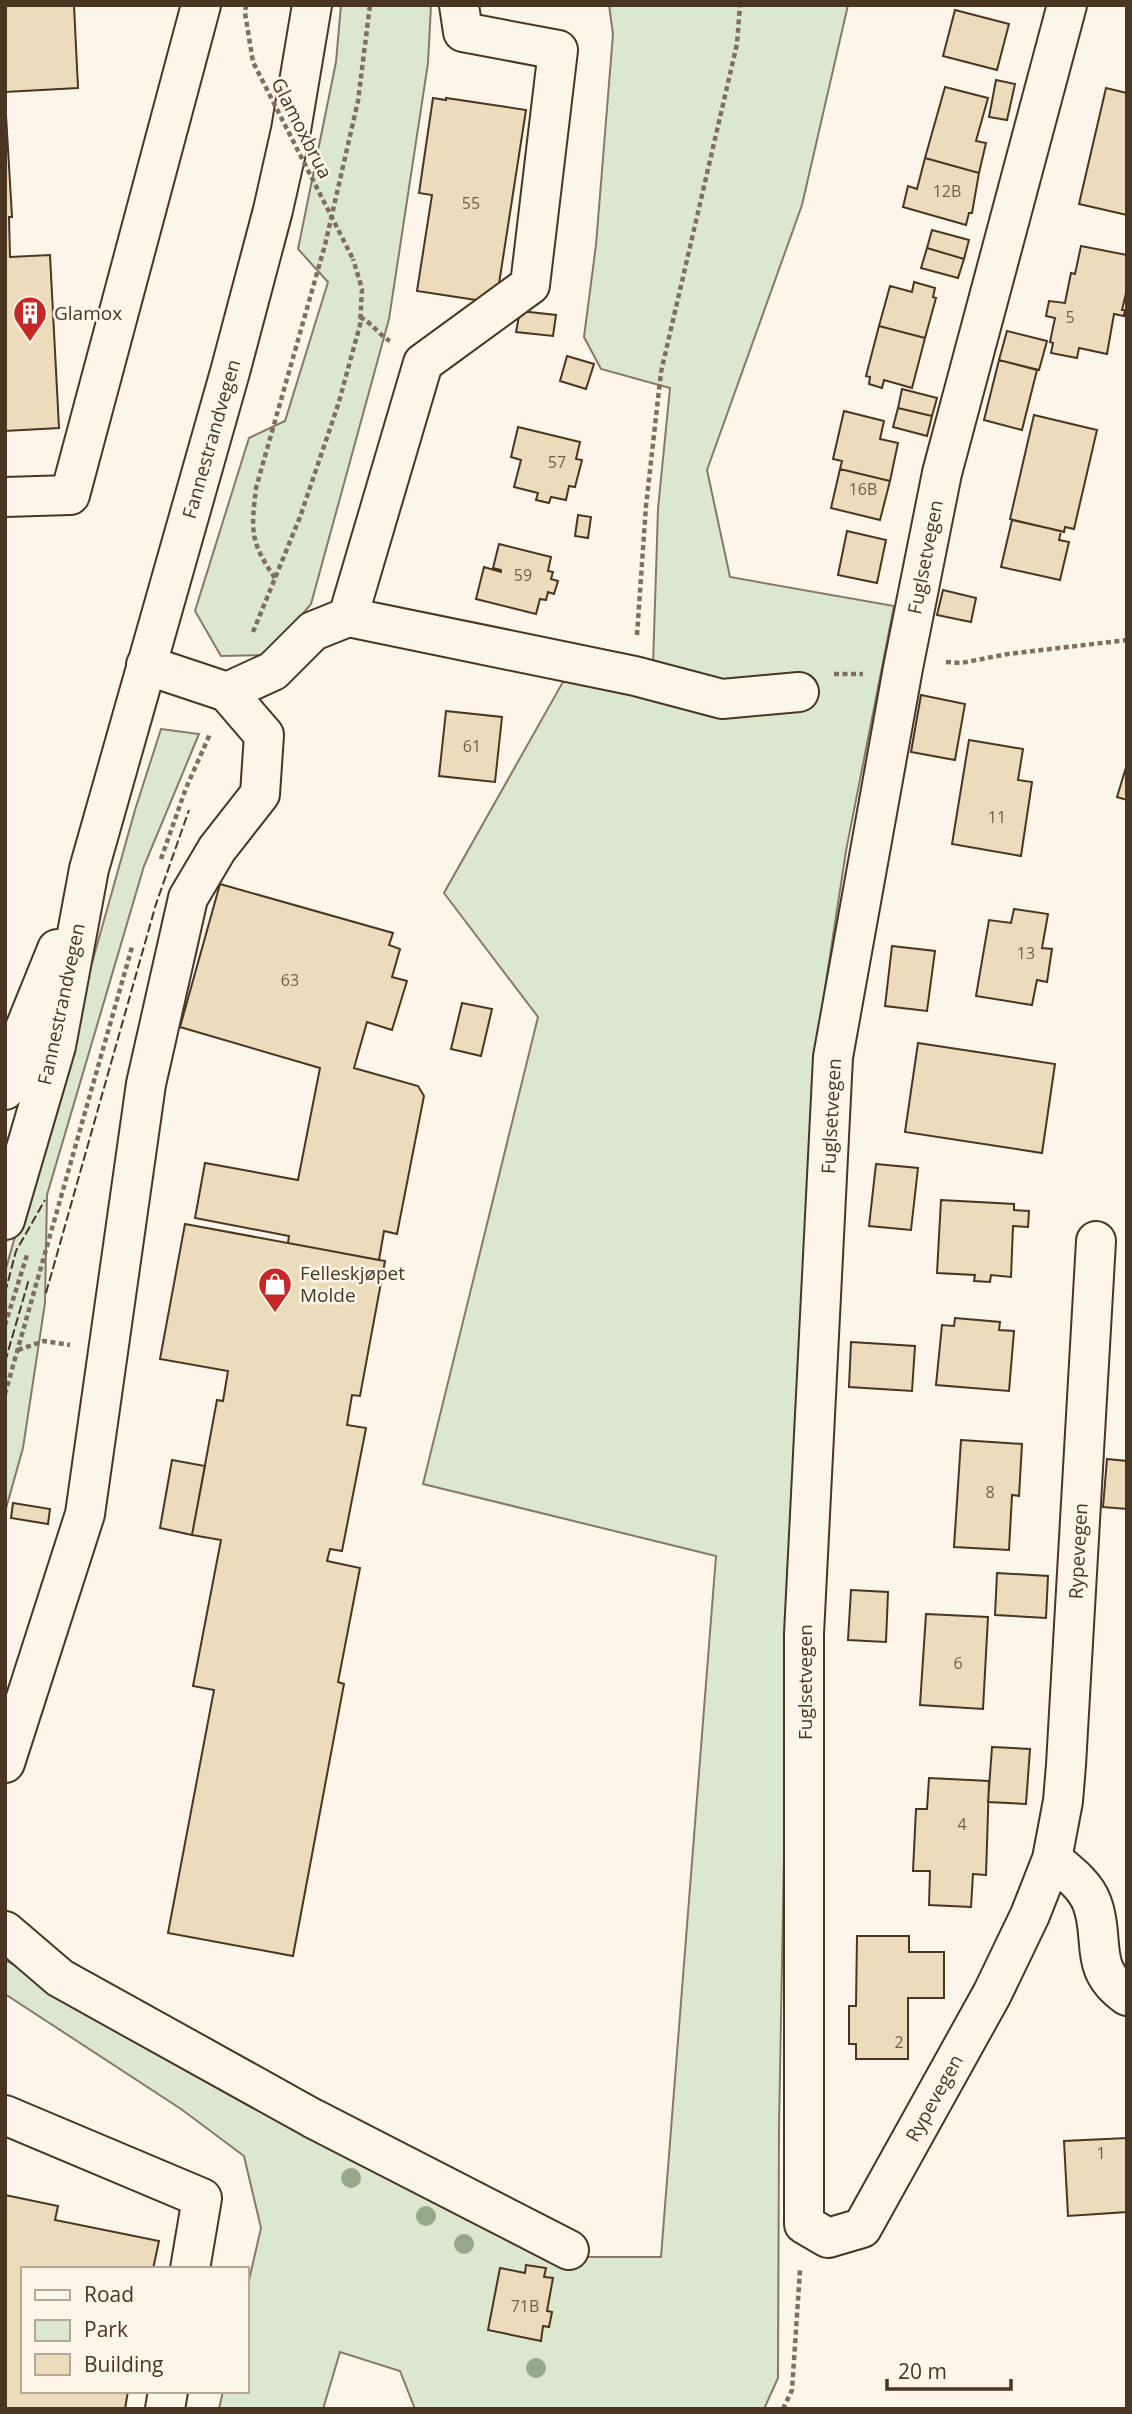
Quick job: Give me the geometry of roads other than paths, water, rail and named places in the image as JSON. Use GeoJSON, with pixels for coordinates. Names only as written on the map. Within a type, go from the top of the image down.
{"type":"FeatureCollection","features":[{"type":"Feature","properties":{"kind":"main road"},"geometry":{"type":"LineString","coordinates":[[5,497],[70,495],[201,5]]}},
{"type":"Feature","properties":{"kind":"main road","name":"Fannestrandvegen"},"geometry":{"type":"LineString","coordinates":[[5,1220],[56,1046],[89,869],[230,372],[273,210],[291,130],[312,5]]}},
{"type":"Feature","properties":{"kind":"main road"},"geometry":{"type":"LineString","coordinates":[[348,617],[423,363],[530,285],[558,50],[463,32],[459,5]]}},
{"type":"Feature","properties":{"kind":"main road","name":"Fuglsetvegen"},"geometry":{"type":"LineString","coordinates":[[816,2231],[804,1634],[833,1057],[903,668],[942,473],[1067,5]]}},
{"type":"Feature","properties":{"kind":"main road"},"geometry":{"type":"LineString","coordinates":[[227,692],[274,671],[313,631],[348,617],[635,676],[722,699],[799,692]]}},
{"type":"Feature","properties":{"kind":"main road"},"geometry":{"type":"LineString","coordinates":[[5,1763],[85,1514],[146,1084],[188,898],[217,849],[260,794],[264,734],[227,692],[146,665]]}},
{"type":"Feature","properties":{"kind":"main road","name":"Fannestrandvegen"},"geometry":{"type":"LineString","coordinates":[[5,1090],[21,1038],[89,869]]}},
{"type":"Feature","properties":{"kind":"main road","name":"Rypevegen"},"geometry":{"type":"LineString","coordinates":[[816,2231],[862,2228],[992,1994],[1030,1915],[1052,1858],[1063,1801],[1066,1765],[1096,1241]]}},
{"type":"Feature","properties":{"kind":"main road"},"geometry":{"type":"LineString","coordinates":[[1052,1858],[1086,1892],[1092,1904],[1104,1973],[1114,1987],[1127,1996]]}},
{"type":"Feature","properties":{"kind":"main road"},"geometry":{"type":"LineString","coordinates":[[5,1931],[60,1978],[312,2118],[569,2250]]}},
{"type":"Feature","properties":{"kind":"main road"},"geometry":{"type":"LineString","coordinates":[[5,2115],[202,2198],[190,2267]]}},
{"type":"Feature","properties":{"kind":"place","name":"Glamox"},"geometry":{"type":"Point","coordinates":[30,343]}},
{"type":"Feature","properties":{"kind":"place","name":"Felleskjøpet Molde"},"geometry":{"type":"Point","coordinates":[275,1314]}}]}
